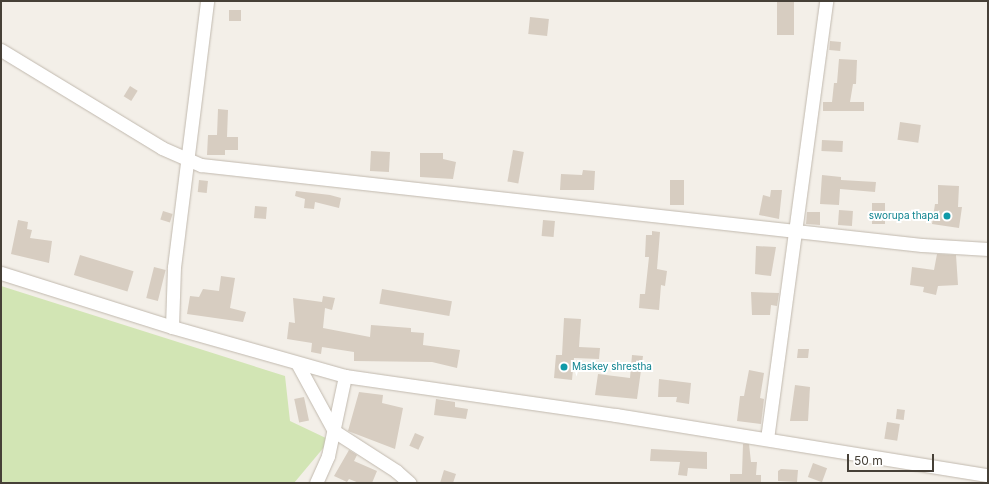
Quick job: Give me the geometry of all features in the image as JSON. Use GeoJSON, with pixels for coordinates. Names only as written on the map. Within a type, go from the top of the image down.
{"type":"FeatureCollection","features":[{"type":"Feature","properties":{"kind":"street"},"geometry":{"type":"LineString","coordinates":[[172,327],[174,267],[207,1]]}},
{"type":"Feature","properties":{"kind":"street"},"geometry":{"type":"LineString","coordinates":[[766,439],[793,230],[826,1]]}},
{"type":"Feature","properties":{"kind":"street"},"geometry":{"type":"LineString","coordinates":[[1,50],[186,161],[209,166],[922,245],[988,249]]}},
{"type":"Feature","properties":{"kind":"street"},"geometry":{"type":"LineString","coordinates":[[1,273],[172,327],[345,376],[766,439],[988,475]]}},
{"type":"Feature","properties":{"kind":"street"},"geometry":{"type":"LineString","coordinates":[[297,363],[334,431],[344,440],[396,471],[410,483]]}},
{"type":"Feature","properties":{"kind":"street"},"geometry":{"type":"LineString","coordinates":[[316,483],[328,456],[345,376]]}},
{"type":"Feature","properties":{"kind":"green space"},"geometry":{"type":"Polygon","coordinates":[[[1,286],[285,376],[290,421],[330,440],[294,483],[1,483],[1,286]]]}},
{"type":"Feature","properties":{"kind":"building"},"geometry":{"type":"Polygon","coordinates":[[[777,1],[794,1],[794,35],[777,35],[777,1]]]}},
{"type":"Feature","properties":{"kind":"building"},"geometry":{"type":"Polygon","coordinates":[[[229,10],[241,10],[241,21],[229,21],[229,10]]]}},
{"type":"Feature","properties":{"kind":"building"},"geometry":{"type":"Polygon","coordinates":[[[530,17],[549,19],[547,36],[528,34],[530,17]]]}},
{"type":"Feature","properties":{"kind":"building"},"geometry":{"type":"Polygon","coordinates":[[[830,41],[841,42],[840,51],[829,50],[830,41]]]}},
{"type":"Feature","properties":{"kind":"building"},"geometry":{"type":"Polygon","coordinates":[[[839,59],[857,60],[856,84],[853,84],[850,102],[864,102],[864,111],[823,111],[823,102],[832,102],[834,83],[837,83],[839,59]]]}},
{"type":"Feature","properties":{"kind":"building"},"geometry":{"type":"Polygon","coordinates":[[[130,86],[138,91],[131,101],[124,96],[130,86]]]}},
{"type":"Feature","properties":{"kind":"building"},"geometry":{"type":"Polygon","coordinates":[[[218,109],[228,110],[227,137],[238,137],[238,150],[225,150],[225,155],[207,155],[208,135],[217,135],[218,109]]]}},
{"type":"Feature","properties":{"kind":"building"},"geometry":{"type":"Polygon","coordinates":[[[900,122],[921,125],[918,143],[897,140],[900,122]]]}},
{"type":"Feature","properties":{"kind":"building"},"geometry":{"type":"Polygon","coordinates":[[[822,140],[843,141],[842,152],[821,151],[822,140]]]}},
{"type":"Feature","properties":{"kind":"building"},"geometry":{"type":"Polygon","coordinates":[[[513,150],[524,152],[518,183],[507,182],[513,150]]]}},
{"type":"Feature","properties":{"kind":"building"},"geometry":{"type":"Polygon","coordinates":[[[371,151],[390,152],[389,172],[370,171],[371,151]]]}},
{"type":"Feature","properties":{"kind":"building"},"geometry":{"type":"Polygon","coordinates":[[[420,153],[443,153],[443,159],[456,162],[453,179],[420,177],[420,153]]]}},
{"type":"Feature","properties":{"kind":"building"},"geometry":{"type":"Polygon","coordinates":[[[583,170],[595,171],[594,190],[560,190],[561,174],[582,175],[583,170]]]}},
{"type":"Feature","properties":{"kind":"building"},"geometry":{"type":"Polygon","coordinates":[[[822,175],[841,177],[841,180],[876,182],[875,192],[840,189],[839,205],[820,204],[822,175]]]}},
{"type":"Feature","properties":{"kind":"building"},"geometry":{"type":"Polygon","coordinates":[[[199,180],[208,181],[207,193],[198,192],[199,180]]]}},
{"type":"Feature","properties":{"kind":"building"},"geometry":{"type":"Polygon","coordinates":[[[670,180],[684,180],[684,205],[670,205],[670,180]]]}},
{"type":"Feature","properties":{"kind":"building"},"geometry":{"type":"Polygon","coordinates":[[[938,185],[959,186],[958,207],[962,207],[959,228],[932,224],[935,204],[938,204],[938,185]]]}},
{"type":"Feature","properties":{"kind":"building"},"geometry":{"type":"Polygon","coordinates":[[[771,190],[782,190],[779,219],[759,215],[763,195],[770,197],[771,190]]]}},
{"type":"Feature","properties":{"kind":"building"},"geometry":{"type":"Polygon","coordinates":[[[296,191],[330,195],[341,198],[339,208],[315,202],[314,209],[304,208],[305,199],[295,196],[296,191]]]}},
{"type":"Feature","properties":{"kind":"building"},"geometry":{"type":"Polygon","coordinates":[[[872,203],[885,203],[885,224],[872,224],[872,203]]]}},
{"type":"Feature","properties":{"kind":"building"},"geometry":{"type":"Polygon","coordinates":[[[255,206],[267,207],[266,219],[254,218],[255,206]]]}},
{"type":"Feature","properties":{"kind":"building"},"geometry":{"type":"Polygon","coordinates":[[[839,210],[853,211],[852,226],[838,225],[839,210]]]}},
{"type":"Feature","properties":{"kind":"building"},"geometry":{"type":"Polygon","coordinates":[[[163,211],[173,214],[170,223],[160,220],[163,211]]]}},
{"type":"Feature","properties":{"kind":"building"},"geometry":{"type":"Polygon","coordinates":[[[807,212],[820,212],[820,225],[806,224],[807,212]]]}},
{"type":"Feature","properties":{"kind":"building"},"geometry":{"type":"Polygon","coordinates":[[[18,220],[28,222],[27,229],[32,230],[30,238],[52,241],[49,263],[11,254],[18,220]]]}},
{"type":"Feature","properties":{"kind":"building"},"geometry":{"type":"Polygon","coordinates":[[[543,220],[555,221],[554,237],[542,236],[543,220]]]}},
{"type":"Feature","properties":{"kind":"building"},"geometry":{"type":"Polygon","coordinates":[[[652,231],[660,232],[657,269],[667,271],[665,286],[661,285],[659,310],[639,308],[640,294],[645,294],[649,257],[645,257],[646,235],[652,235],[652,231]]]}},
{"type":"Feature","properties":{"kind":"building"},"geometry":{"type":"Polygon","coordinates":[[[756,246],[776,247],[771,276],[755,274],[756,246]]]}},
{"type":"Feature","properties":{"kind":"building"},"geometry":{"type":"Polygon","coordinates":[[[937,254],[956,255],[958,285],[938,286],[936,295],[923,292],[924,287],[910,285],[912,267],[934,270],[937,254]]]}},
{"type":"Feature","properties":{"kind":"building"},"geometry":{"type":"Polygon","coordinates":[[[80,255],[134,271],[127,291],[74,275],[80,255]]]}},
{"type":"Feature","properties":{"kind":"building"},"geometry":{"type":"Polygon","coordinates":[[[154,267],[166,270],[158,301],[146,298],[154,267]]]}},
{"type":"Feature","properties":{"kind":"building"},"geometry":{"type":"Polygon","coordinates":[[[221,276],[235,278],[230,308],[246,312],[243,322],[187,314],[190,296],[199,297],[203,289],[219,291],[221,276]]]}},
{"type":"Feature","properties":{"kind":"building"},"geometry":{"type":"Polygon","coordinates":[[[382,289],[452,301],[449,316],[379,304],[382,289]]]}},
{"type":"Feature","properties":{"kind":"building"},"geometry":{"type":"Polygon","coordinates":[[[751,292],[779,293],[777,306],[771,305],[770,315],[752,315],[751,292]]]}},
{"type":"Feature","properties":{"kind":"building"},"geometry":{"type":"Polygon","coordinates":[[[323,296],[335,298],[332,310],[325,308],[323,328],[370,337],[371,325],[411,328],[411,332],[424,333],[423,345],[460,350],[457,368],[432,362],[354,361],[354,352],[322,347],[321,354],[311,352],[312,343],[287,339],[289,322],[295,323],[293,298],[322,302],[323,296]]]}},
{"type":"Feature","properties":{"kind":"building"},"geometry":{"type":"Polygon","coordinates":[[[564,318],[581,319],[579,347],[600,348],[599,359],[574,358],[572,380],[554,378],[556,355],[562,355],[564,318]]]}},
{"type":"Feature","properties":{"kind":"building"},"geometry":{"type":"Polygon","coordinates":[[[798,349],[809,349],[808,358],[797,358],[798,349]]]}},
{"type":"Feature","properties":{"kind":"building"},"geometry":{"type":"Polygon","coordinates":[[[632,355],[643,356],[637,399],[595,395],[598,374],[630,378],[632,355]]]}},
{"type":"Feature","properties":{"kind":"building"},"geometry":{"type":"Polygon","coordinates":[[[749,370],[764,373],[760,398],[764,399],[761,424],[737,421],[740,396],[744,396],[749,370]]]}},
{"type":"Feature","properties":{"kind":"building"},"geometry":{"type":"Polygon","coordinates":[[[659,379],[691,383],[689,404],[676,402],[677,397],[658,397],[659,379]]]}},
{"type":"Feature","properties":{"kind":"building"},"geometry":{"type":"Polygon","coordinates":[[[795,385],[810,387],[808,421],[790,421],[795,385]]]}},
{"type":"Feature","properties":{"kind":"building"},"geometry":{"type":"Polygon","coordinates":[[[359,392],[383,395],[382,403],[403,408],[395,449],[348,431],[359,392]]]}},
{"type":"Feature","properties":{"kind":"building"},"geometry":{"type":"Polygon","coordinates":[[[304,397],[309,420],[299,423],[294,399],[304,397]]]}},
{"type":"Feature","properties":{"kind":"building"},"geometry":{"type":"Polygon","coordinates":[[[436,399],[455,402],[455,407],[468,409],[466,419],[434,415],[436,399]]]}},
{"type":"Feature","properties":{"kind":"building"},"geometry":{"type":"Polygon","coordinates":[[[897,409],[905,410],[904,420],[896,419],[897,409]]]}},
{"type":"Feature","properties":{"kind":"building"},"geometry":{"type":"Polygon","coordinates":[[[887,422],[900,424],[897,441],[884,439],[887,422]]]}},
{"type":"Feature","properties":{"kind":"building"},"geometry":{"type":"Polygon","coordinates":[[[415,433],[424,437],[418,450],[409,446],[415,433]]]}},
{"type":"Feature","properties":{"kind":"building"},"geometry":{"type":"Polygon","coordinates":[[[743,444],[749,444],[751,462],[757,462],[756,475],[761,475],[761,483],[730,483],[730,474],[742,474],[743,444]]]}},
{"type":"Feature","properties":{"kind":"building"},"geometry":{"type":"Polygon","coordinates":[[[651,449],[707,452],[707,469],[688,468],[687,476],[678,475],[680,462],[650,461],[651,449]]]}},
{"type":"Feature","properties":{"kind":"building"},"geometry":{"type":"Polygon","coordinates":[[[349,450],[357,455],[354,461],[377,471],[372,483],[359,483],[349,479],[347,482],[334,476],[349,450]]]}},
{"type":"Feature","properties":{"kind":"building"},"geometry":{"type":"Polygon","coordinates":[[[813,463],[827,468],[822,482],[808,477],[813,463]]]}},
{"type":"Feature","properties":{"kind":"building"},"geometry":{"type":"Polygon","coordinates":[[[781,469],[798,470],[797,482],[778,481],[778,471],[781,469]]]}},
{"type":"Feature","properties":{"kind":"building"},"geometry":{"type":"Polygon","coordinates":[[[444,470],[456,474],[453,483],[440,483],[444,470]]]}},
{"type":"Feature","properties":{"kind":"place","name":"sworupa thapa"},"geometry":{"type":"Point","coordinates":[947,216]}},
{"type":"Feature","properties":{"kind":"place","name":"Maskey shrestha"},"geometry":{"type":"Point","coordinates":[564,367]}}]}
